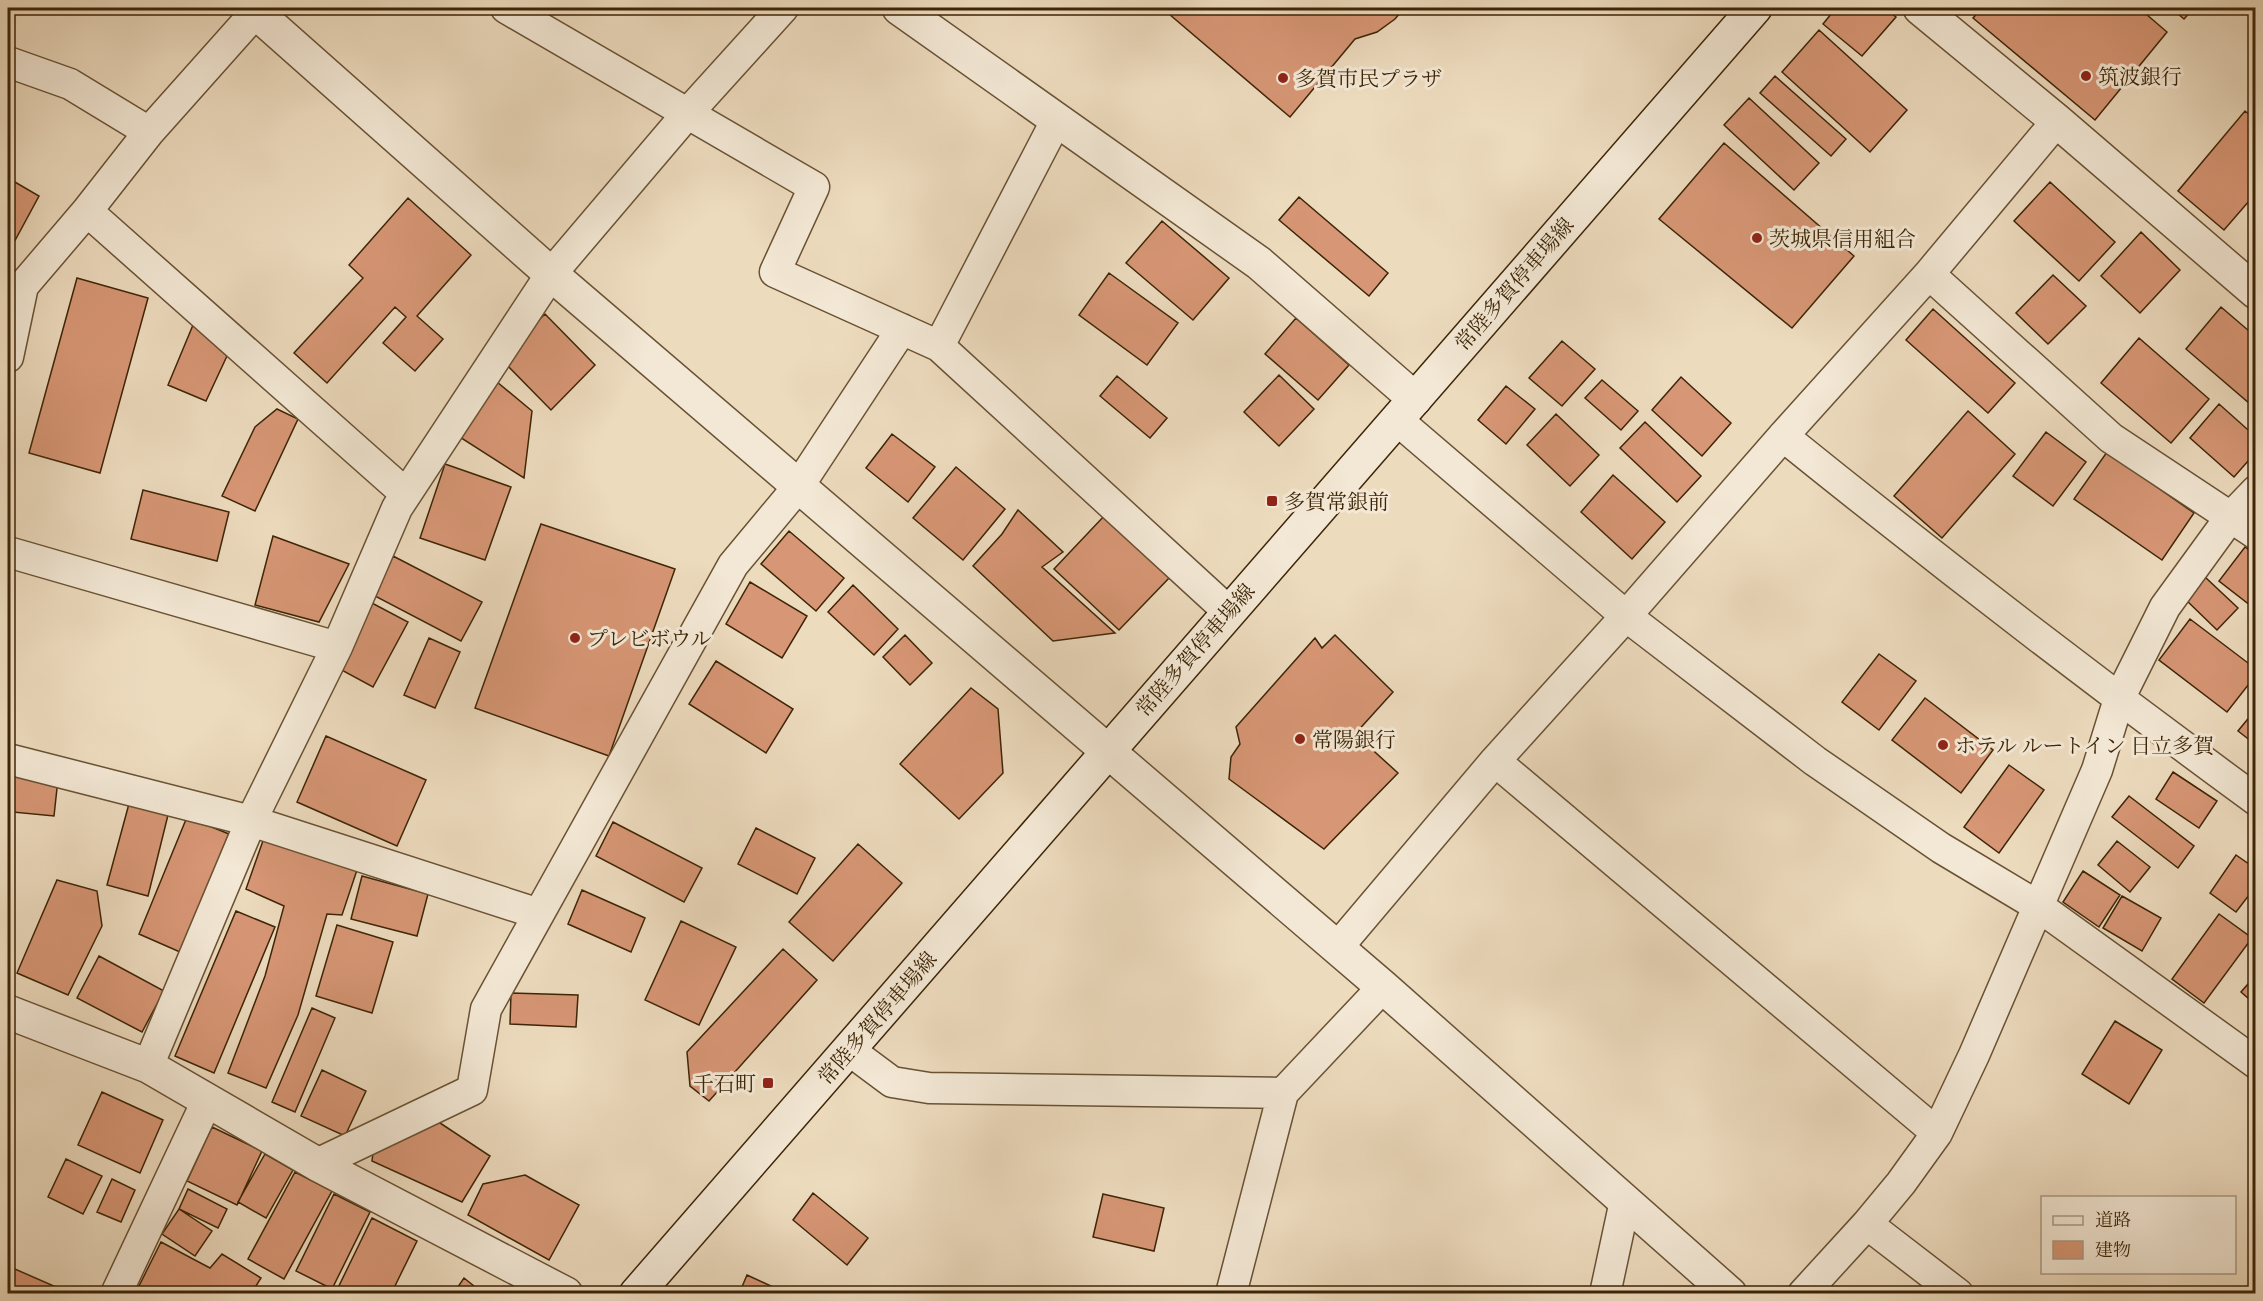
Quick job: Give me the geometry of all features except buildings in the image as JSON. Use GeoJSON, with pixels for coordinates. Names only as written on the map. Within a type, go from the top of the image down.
{"type":"FeatureCollection","features":[{"type":"Feature","properties":{"kind":"street"},"geometry":{"type":"LineString","coordinates":[[506,8],[814,187],[775,272],[939,346],[1228,612]]}},
{"type":"Feature","properties":{"kind":"street"},"geometry":{"type":"LineString","coordinates":[[148,1066],[251,821],[337,647],[397,508],[551,274],[687,114],[783,8]]}},
{"type":"Feature","properties":{"kind":"street"},"geometry":{"type":"LineString","coordinates":[[899,8],[1259,263],[1405,409],[1626,616],[1815,761],[1941,848],[2038,906],[2256,1063]]}},
{"type":"Feature","properties":{"kind":"street","name":"常陸多賀停車場線"},"geometry":{"type":"LineString","coordinates":[[636,1293],[1755,8]]}},
{"type":"Feature","properties":{"kind":"street"},"geometry":{"type":"LineString","coordinates":[[1920,8],[2058,121],[2256,292]]}},
{"type":"Feature","properties":{"kind":"street"},"geometry":{"type":"LineString","coordinates":[[8,357],[23,286],[87,211],[149,132],[254,10],[551,274],[1383,987],[1730,1293]]}},
{"type":"Feature","properties":{"kind":"street"},"geometry":{"type":"LineString","coordinates":[[8,62],[70,84],[149,132]]}},
{"type":"Feature","properties":{"kind":"street"},"geometry":{"type":"LineString","coordinates":[[939,346],[1056,121]]}},
{"type":"Feature","properties":{"kind":"street"},"geometry":{"type":"LineString","coordinates":[[1337,948],[1495,761],[1929,274],[2058,121]]}},
{"type":"Feature","properties":{"kind":"street"},"geometry":{"type":"LineString","coordinates":[[87,211],[406,494]]}},
{"type":"Feature","properties":{"kind":"street"},"geometry":{"type":"LineString","coordinates":[[1929,274],[2111,438],[2229,519],[2256,534]]}},
{"type":"Feature","properties":{"kind":"street"},"geometry":{"type":"LineString","coordinates":[[317,1164],[472,1090],[486,1009],[733,565],[798,487],[902,329]]}},
{"type":"Feature","properties":{"kind":"street"},"geometry":{"type":"LineString","coordinates":[[1783,436],[1941,563],[2256,800]]}},
{"type":"Feature","properties":{"kind":"street"},"geometry":{"type":"LineString","coordinates":[[1803,1293],[1867,1224],[1901,1183],[1937,1133],[1974,1055],[2097,770],[2119,699],[2165,607],[2229,519],[2256,491]]}},
{"type":"Feature","properties":{"kind":"street"},"geometry":{"type":"LineString","coordinates":[[8,552],[337,647]]}},
{"type":"Feature","properties":{"kind":"street"},"geometry":{"type":"LineString","coordinates":[[8,759],[251,821],[538,915]]}},
{"type":"Feature","properties":{"kind":"street"},"geometry":{"type":"LineString","coordinates":[[1495,761],[1937,1133]]}},
{"type":"Feature","properties":{"kind":"street"},"geometry":{"type":"LineString","coordinates":[[1231,1293],[1283,1093],[1383,987]]}},
{"type":"Feature","properties":{"kind":"street"},"geometry":{"type":"LineString","coordinates":[[8,1012],[148,1066],[317,1164],[566,1293]]}},
{"type":"Feature","properties":{"kind":"street"},"geometry":{"type":"LineString","coordinates":[[849,1050],[892,1082],[929,1088],[1283,1093]]}},
{"type":"Feature","properties":{"kind":"street"},"geometry":{"type":"LineString","coordinates":[[116,1293],[207,1101]]}},
{"type":"Feature","properties":{"kind":"street"},"geometry":{"type":"LineString","coordinates":[[1605,1293],[1625,1201]]}},
{"type":"Feature","properties":{"kind":"street"},"geometry":{"type":"LineString","coordinates":[[1867,1224],[1958,1293]]}},
{"type":"Feature","properties":{"kind":"place","name":"筑波銀行"},"geometry":{"type":"Point","coordinates":[2086,76]}},
{"type":"Feature","properties":{"kind":"place","name":"多賀市民プラザ"},"geometry":{"type":"Point","coordinates":[1283,78]}},
{"type":"Feature","properties":{"kind":"place","name":"茨城県信用組合"},"geometry":{"type":"Point","coordinates":[1757,238]}},
{"type":"Feature","properties":{"kind":"place","name":"多賀常銀前"},"geometry":{"type":"Point","coordinates":[1272,501]}},
{"type":"Feature","properties":{"kind":"place","name":"プレビボウル"},"geometry":{"type":"Point","coordinates":[575,638]}},
{"type":"Feature","properties":{"kind":"place","name":"常陽銀行"},"geometry":{"type":"Point","coordinates":[1300,739]}},
{"type":"Feature","properties":{"kind":"place","name":"ホテル ルートイン 日立多賀"},"geometry":{"type":"Point","coordinates":[1943,745]}},
{"type":"Feature","properties":{"kind":"place","name":"千石町"},"geometry":{"type":"Point","coordinates":[768,1083]}}]}
